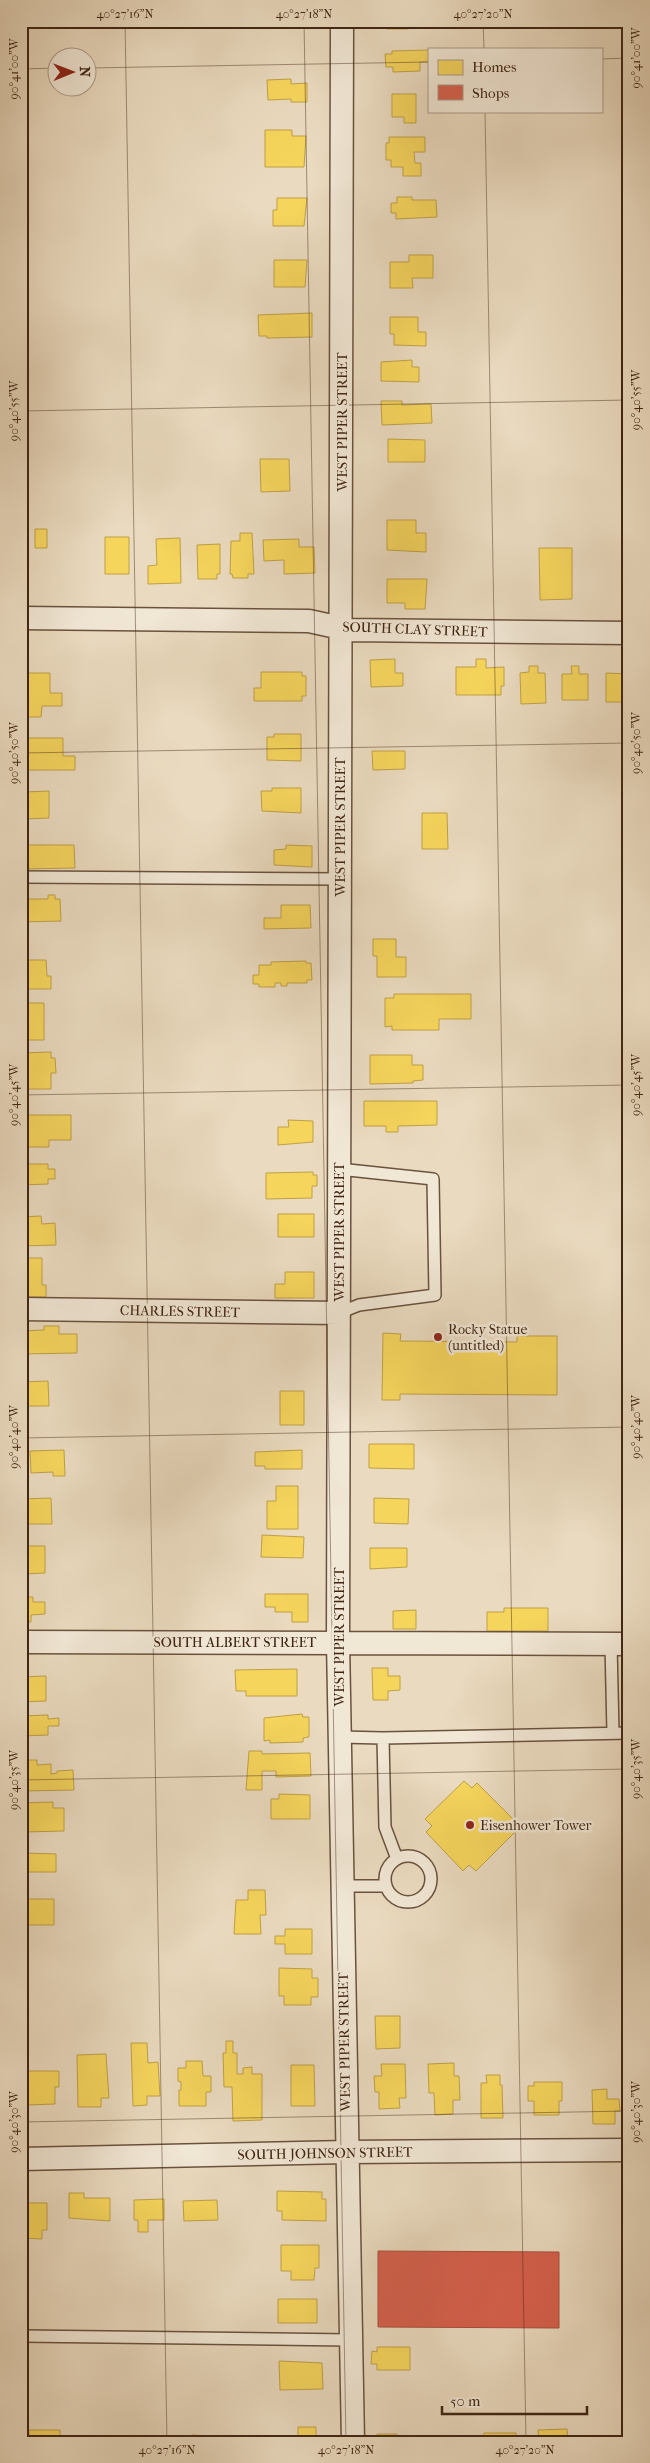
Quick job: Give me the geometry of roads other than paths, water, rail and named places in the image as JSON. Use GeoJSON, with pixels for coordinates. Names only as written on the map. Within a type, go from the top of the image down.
{"type":"FeatureCollection","features":[{"type":"Feature","properties":{"kind":"street","name":"WEST PIPER STREET"},"geometry":{"type":"LineString","coordinates":[[342,21],[338,1642],[346,2152],[353,2442]]}},
{"type":"Feature","properties":{"kind":"street","name":"SOUTH CLAY STREET"},"geometry":{"type":"LineString","coordinates":[[21,618],[309,621],[350,630],[629,633]]}},
{"type":"Feature","properties":{"kind":"street","name":"CHARLES STREET"},"geometry":{"type":"LineString","coordinates":[[21,1309],[339,1313]]}},
{"type":"Feature","properties":{"kind":"street","name":"SOUTH ALBERT STREET"},"geometry":{"type":"LineString","coordinates":[[21,1642],[620,1644]]}},
{"type":"Feature","properties":{"kind":"street","name":"SOUTH JOHNSON STREET"},"geometry":{"type":"LineString","coordinates":[[21,2159],[346,2152],[629,2150]]}},
{"type":"Feature","properties":{"kind":"lane"},"geometry":{"type":"LineString","coordinates":[[21,877],[340,878]]}},
{"type":"Feature","properties":{"kind":"lane"},"geometry":{"type":"LineString","coordinates":[[339,1169],[433,1180],[435,1295],[359,1305],[339,1313]]}},
{"type":"Feature","properties":{"kind":"lane"},"geometry":{"type":"LineString","coordinates":[[613,1734],[620,1644]]}},
{"type":"Feature","properties":{"kind":"lane"},"geometry":{"type":"LineString","coordinates":[[340,1738],[629,1733]]}},
{"type":"Feature","properties":{"kind":"lane"},"geometry":{"type":"LineString","coordinates":[[383,1738],[385,1827],[397,1859]]}},
{"type":"Feature","properties":{"kind":"lane"},"geometry":{"type":"LineString","coordinates":[[404,1856],[419,1859],[429,1871],[430,1885],[422,1897],[408,1902],[394,1897],[386,1886],[387,1870],[397,1859],[404,1856]]}},
{"type":"Feature","properties":{"kind":"lane"},"geometry":{"type":"LineString","coordinates":[[342,1886],[386,1886]]}},
{"type":"Feature","properties":{"kind":"lane"},"geometry":{"type":"LineString","coordinates":[[21,2336],[350,2340]]}},
{"type":"Feature","properties":{"kind":"place","name":"Rocky Statue (untitled)"},"geometry":{"type":"Point","coordinates":[438,1337]}},
{"type":"Feature","properties":{"kind":"place","name":"Eisenhower Tower"},"geometry":{"type":"Point","coordinates":[470,1825]}}]}
